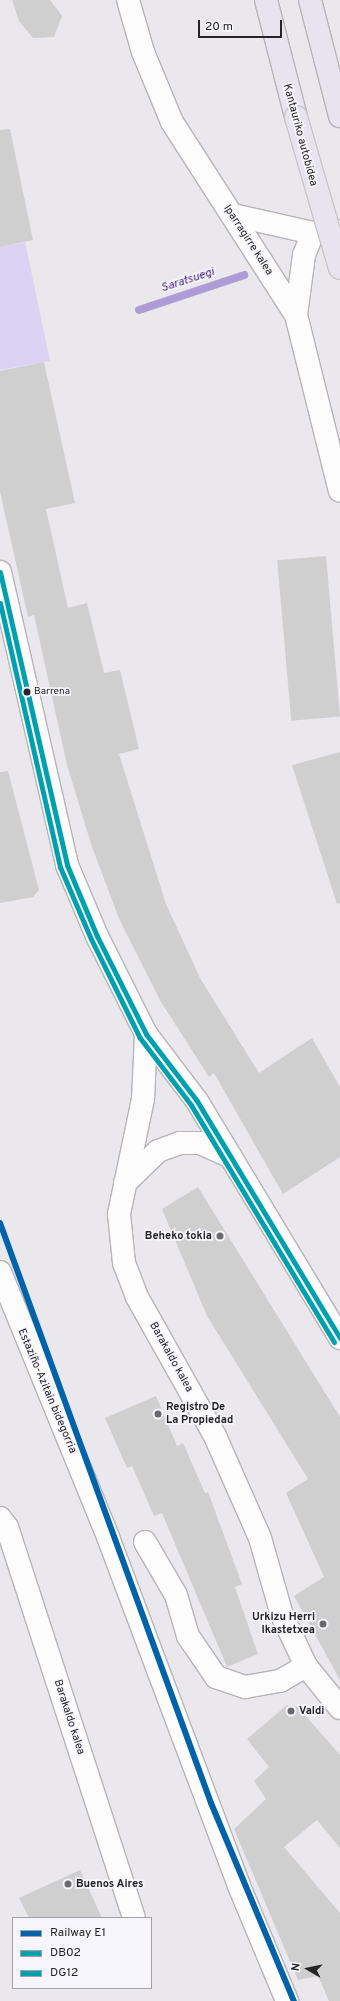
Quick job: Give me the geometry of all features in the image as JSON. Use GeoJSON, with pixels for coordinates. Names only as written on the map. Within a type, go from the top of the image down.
{"type":"FeatureCollection","features":[{"type":"Feature","properties":{"kind":"highway","name":"Kantauriko autobidea"},"geometry":{"type":"LineString","coordinates":[[266,0],[296,117],[340,268]]}},
{"type":"Feature","properties":{"kind":"highway"},"geometry":{"type":"LineString","coordinates":[[310,0],[338,109]]}},
{"type":"Feature","properties":{"kind":"street","name":"Iparragirre kalea"},"geometry":{"type":"LineString","coordinates":[[128,0],[143,52],[172,122],[296,315],[340,491]]}},
{"type":"Feature","properties":{"kind":"street"},"geometry":{"type":"LineString","coordinates":[[233,215],[313,233],[340,231]]}},
{"type":"Feature","properties":{"kind":"street"},"geometry":{"type":"LineString","coordinates":[[296,315],[304,254],[313,233]]}},
{"type":"Feature","properties":{"kind":"street"},"geometry":{"type":"LineString","coordinates":[[0,572],[67,865],[97,936],[146,1034],[197,1101],[340,1338]]}},
{"type":"Feature","properties":{"kind":"street","name":"Barakaldo kalea"},"geometry":{"type":"LineString","coordinates":[[146,1034],[143,1100],[119,1214],[124,1263],[137,1297],[215,1436],[260,1538],[282,1615],[306,1666],[340,1708]]}},
{"type":"Feature","properties":{"kind":"street"},"geometry":{"type":"LineString","coordinates":[[126,1182],[158,1151],[180,1144],[200,1143],[231,1157]]}},
{"type":"Feature","properties":{"kind":"street","name":"Estaziño-Azitain bidegorria"},"geometry":{"type":"LineString","coordinates":[[0,1272],[108,1537],[240,1886],[287,2001]]}},
{"type":"Feature","properties":{"kind":"street","name":"Barakaldo kalea"},"geometry":{"type":"LineString","coordinates":[[0,1518],[7,1527],[134,1917]]}},
{"type":"Feature","properties":{"kind":"street"},"geometry":{"type":"LineString","coordinates":[[145,1542],[176,1595],[188,1636],[216,1677],[245,1687],[280,1681],[306,1666]]}},
{"type":"Feature","properties":{"kind":"shaded area"},"geometry":{"type":"Polygon","coordinates":[[[25,242],[50,361],[0,370],[0,247],[25,242]]]}},
{"type":"Feature","properties":{"kind":"building"},"geometry":{"type":"Polygon","coordinates":[[[12,0],[50,0],[62,16],[54,37],[33,38],[19,21],[12,0]]]}},
{"type":"Feature","properties":{"kind":"building"},"geometry":{"type":"Polygon","coordinates":[[[10,129],[33,240],[0,247],[0,130],[10,129]]]}},
{"type":"Feature","properties":{"kind":"building"},"geometry":{"type":"Polygon","coordinates":[[[44,362],[75,503],[46,509],[68,608],[87,603],[104,673],[120,670],[139,749],[119,754],[166,904],[200,978],[259,1073],[312,1038],[340,1087],[340,1157],[283,1194],[214,1073],[209,1077],[161,1002],[120,921],[92,847],[67,765],[34,615],[28,617],[0,492],[0,371],[44,362]]]}},
{"type":"Feature","properties":{"kind":"building"},"geometry":{"type":"Polygon","coordinates":[[[326,556],[340,716],[291,721],[277,560],[326,556]]]}},
{"type":"Feature","properties":{"kind":"building"},"geometry":{"type":"Polygon","coordinates":[[[340,752],[340,903],[337,904],[292,765],[340,752]]]}},
{"type":"Feature","properties":{"kind":"building"},"geometry":{"type":"Polygon","coordinates":[[[8,771],[39,890],[33,897],[0,903],[0,772],[8,771]]]}},
{"type":"Feature","properties":{"kind":"building"},"geometry":{"type":"Polygon","coordinates":[[[198,1187],[340,1417],[340,1680],[294,1596],[324,1577],[286,1493],[308,1479],[207,1316],[162,1209],[198,1187]]]}},
{"type":"Feature","properties":{"kind":"building"},"geometry":{"type":"Polygon","coordinates":[[[156,1396],[177,1446],[183,1443],[205,1493],[208,1492],[242,1584],[235,1587],[258,1654],[227,1667],[162,1513],[154,1516],[132,1466],[127,1468],[105,1418],[156,1396]]]}},
{"type":"Feature","properties":{"kind":"building"},"geometry":{"type":"Polygon","coordinates":[[[287,1705],[298,1707],[340,1755],[340,1848],[317,1820],[284,1847],[340,1913],[340,2001],[329,2001],[318,1976],[298,1980],[234,1829],[266,1799],[254,1781],[269,1767],[247,1739],[287,1705]]]}},
{"type":"Feature","properties":{"kind":"building","name":"Buenos Aires"},"geometry":{"type":"Polygon","coordinates":[[[80,1870],[102,1917],[28,1917],[19,1898],[80,1870]]]}},
{"type":"Feature","properties":{"kind":"waterway","name":"Saratsuegi"},"geometry":{"type":"LineString","coordinates":[[139,310],[244,275]]}},
{"type":"Feature","properties":{"kind":"rail line","name":"E1"},"geometry":{"type":"LineString","coordinates":[[0,1223],[211,1803],[294,2001]]}},
{"type":"Feature","properties":{"kind":"transit line","name":"DB02"},"geometry":{"type":"LineString","coordinates":[[0,572],[67,865],[97,936],[146,1034],[197,1101],[340,1338]]}},
{"type":"Feature","properties":{"kind":"transit line","name":"DG12"},"geometry":{"type":"LineString","coordinates":[[0,603],[60,867],[91,939],[140,1038],[191,1105],[334,1342]]}},
{"type":"Feature","properties":{"kind":"place","name":"Barrena"},"geometry":{"type":"Point","coordinates":[27,692]}},
{"type":"Feature","properties":{"kind":"place","name":"Beheko tokia"},"geometry":{"type":"Point","coordinates":[220,1236]}},
{"type":"Feature","properties":{"kind":"place","name":"Registro De La Propiedad"},"geometry":{"type":"Point","coordinates":[158,1414]}},
{"type":"Feature","properties":{"kind":"place","name":"Urkizu Herri Ikastetxea"},"geometry":{"type":"Point","coordinates":[323,1624]}},
{"type":"Feature","properties":{"kind":"place","name":"Valdi"},"geometry":{"type":"Point","coordinates":[291,1711]}},
{"type":"Feature","properties":{"kind":"place","name":"Buenos Aires"},"geometry":{"type":"Point","coordinates":[68,1884]}}]}
